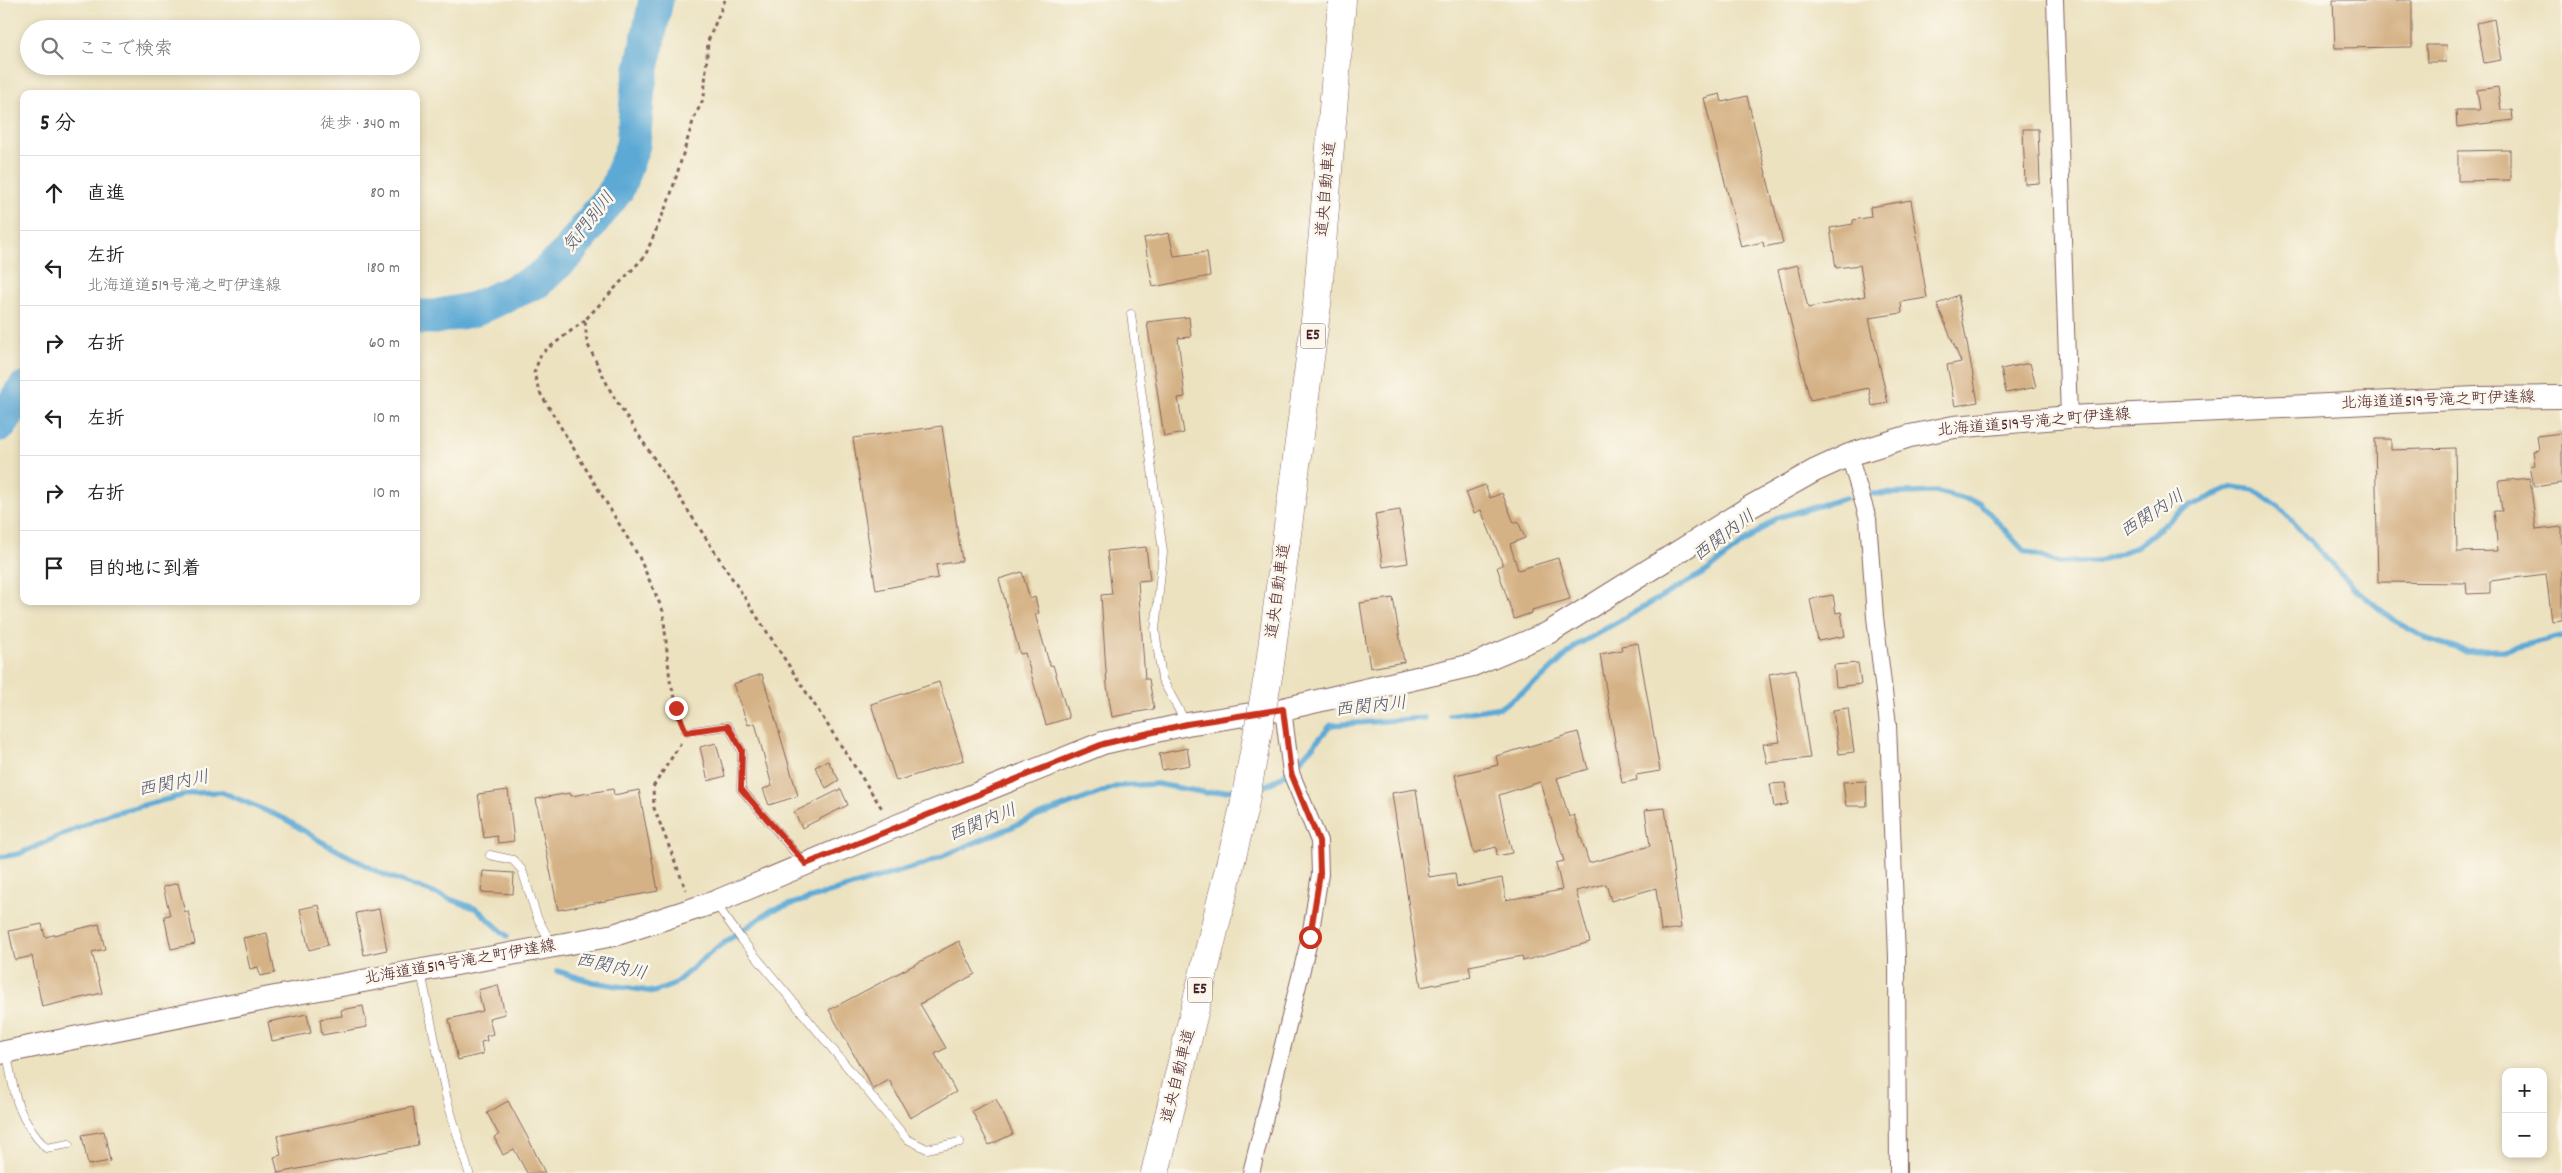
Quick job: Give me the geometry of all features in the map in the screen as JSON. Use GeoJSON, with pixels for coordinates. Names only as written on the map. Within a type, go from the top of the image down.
{"type":"FeatureCollection","features":[{"type":"Feature","properties":{"kind":"highway","name":"道央自動車道"},"geometry":{"type":"LineString","coordinates":[[1155,1173],[1244,807],[1268,671],[1317,306],[1342,0]]}},
{"type":"Feature","properties":{"kind":"main road","name":"北海道道519号滝之町伊達線"},"geometry":{"type":"LineString","coordinates":[[4,1052],[420,970],[614,935],[704,906],[894,827],[1103,744],[1187,724],[1283,709],[1473,665],[1550,632],[1750,507],[1814,471],[1850,455],[1910,436],[1954,427],[2068,417],[2466,398],[2562,397]]}},
{"type":"Feature","properties":{"kind":"street"},"geometry":{"type":"LineString","coordinates":[[2055,0],[2068,417]]}},
{"type":"Feature","properties":{"kind":"street"},"geometry":{"type":"LineString","coordinates":[[1850,455],[1868,519],[1875,617],[1888,726],[1898,958],[1898,1173]]}},
{"type":"Feature","properties":{"kind":"street"},"geometry":{"type":"LineString","coordinates":[[1251,1173],[1310,937],[1320,874],[1319,841],[1291,773],[1287,755],[1283,709]]}},
{"type":"Feature","properties":{"kind":"lane"},"geometry":{"type":"LineString","coordinates":[[1131,314],[1163,552],[1155,630],[1162,679],[1187,724]]}},
{"type":"Feature","properties":{"kind":"lane"},"geometry":{"type":"LineString","coordinates":[[686,732],[728,726],[742,750],[741,789],[806,864]]}},
{"type":"Feature","properties":{"kind":"lane"},"geometry":{"type":"LineString","coordinates":[[490,854],[513,860],[522,870],[537,917],[553,946]]}},
{"type":"Feature","properties":{"kind":"lane"},"geometry":{"type":"LineString","coordinates":[[704,906],[733,928],[907,1139],[927,1149],[960,1142]]}},
{"type":"Feature","properties":{"kind":"lane"},"geometry":{"type":"LineString","coordinates":[[420,970],[447,1100],[469,1173]]}},
{"type":"Feature","properties":{"kind":"lane"},"geometry":{"type":"LineString","coordinates":[[4,1052],[12,1090],[19,1110],[30,1128],[46,1148],[69,1144]]}},
{"type":"Feature","properties":{"kind":"path"},"geometry":{"type":"LineString","coordinates":[[704,906],[654,808],[653,788],[686,732],[676,708],[670,681],[663,611],[639,557],[539,391],[534,373],[541,354],[586,320],[645,256],[670,197],[694,118],[704,98],[708,42],[725,0]]}},
{"type":"Feature","properties":{"kind":"path"},"geometry":{"type":"LineString","coordinates":[[586,320],[587,343],[612,394],[894,827]]}},
{"type":"Feature","properties":{"kind":"building"},"geometry":{"type":"Polygon","coordinates":[[[2333,0],[2412,0],[2412,47],[2335,48],[2333,0]]]}},
{"type":"Feature","properties":{"kind":"building"},"geometry":{"type":"Polygon","coordinates":[[[2494,19],[2501,60],[2484,63],[2477,23],[2494,19]]]}},
{"type":"Feature","properties":{"kind":"building"},"geometry":{"type":"Polygon","coordinates":[[[2426,45],[2447,45],[2446,62],[2427,62],[2426,45]]]}},
{"type":"Feature","properties":{"kind":"building"},"geometry":{"type":"Polygon","coordinates":[[[2498,87],[2501,110],[2512,110],[2513,120],[2457,127],[2456,110],[2480,110],[2477,90],[2498,87]]]}},
{"type":"Feature","properties":{"kind":"building"},"geometry":{"type":"Polygon","coordinates":[[[1720,94],[1722,102],[1747,96],[1783,243],[1764,247],[1763,242],[1741,247],[1704,98],[1720,94]]]}},
{"type":"Feature","properties":{"kind":"building"},"geometry":{"type":"Polygon","coordinates":[[[2023,129],[2038,129],[2040,183],[2025,184],[2023,129]]]}},
{"type":"Feature","properties":{"kind":"building"},"geometry":{"type":"Polygon","coordinates":[[[2510,150],[2510,180],[2458,181],[2458,151],[2510,150]]]}},
{"type":"Feature","properties":{"kind":"building"},"geometry":{"type":"Polygon","coordinates":[[[1911,200],[1927,298],[1901,302],[1902,313],[1869,318],[1888,403],[1872,406],[1869,388],[1810,400],[1778,270],[1798,265],[1808,308],[1865,296],[1860,265],[1836,268],[1830,228],[1853,224],[1853,220],[1871,217],[1870,207],[1911,200]]]}},
{"type":"Feature","properties":{"kind":"building"},"geometry":{"type":"Polygon","coordinates":[[[1169,233],[1174,256],[1207,252],[1210,276],[1153,287],[1144,238],[1169,233]]]}},
{"type":"Feature","properties":{"kind":"building"},"geometry":{"type":"Polygon","coordinates":[[[1958,295],[1978,402],[1955,406],[1947,365],[1961,362],[1937,304],[1958,295]]]}},
{"type":"Feature","properties":{"kind":"building"},"geometry":{"type":"Polygon","coordinates":[[[1189,317],[1191,337],[1178,338],[1185,397],[1178,398],[1184,433],[1164,437],[1147,322],[1189,317]]]}},
{"type":"Feature","properties":{"kind":"building"},"geometry":{"type":"Polygon","coordinates":[[[2030,363],[2036,387],[2006,393],[2001,369],[2030,363]]]}},
{"type":"Feature","properties":{"kind":"building"},"geometry":{"type":"Polygon","coordinates":[[[942,426],[962,561],[936,565],[938,578],[876,590],[853,438],[942,426]]]}},
{"type":"Feature","properties":{"kind":"building"},"geometry":{"type":"Polygon","coordinates":[[[2562,433],[2562,483],[2534,487],[2530,466],[2535,465],[2533,451],[2539,450],[2537,436],[2562,433]]]}},
{"type":"Feature","properties":{"kind":"building"},"geometry":{"type":"Polygon","coordinates":[[[2375,439],[2391,439],[2391,450],[2455,448],[2457,552],[2498,551],[2494,511],[2502,511],[2498,481],[2530,478],[2536,530],[2562,527],[2562,620],[2552,621],[2546,574],[2490,581],[2490,593],[2467,594],[2466,583],[2378,582],[2375,439]]]}},
{"type":"Feature","properties":{"kind":"building"},"geometry":{"type":"Polygon","coordinates":[[[1485,485],[1490,498],[1502,493],[1514,523],[1518,521],[1525,538],[1510,544],[1518,570],[1558,558],[1570,599],[1532,610],[1532,613],[1514,619],[1497,567],[1503,565],[1481,510],[1474,513],[1466,492],[1485,485]]]}},
{"type":"Feature","properties":{"kind":"building"},"geometry":{"type":"Polygon","coordinates":[[[1400,510],[1408,563],[1383,567],[1375,514],[1400,510]]]}},
{"type":"Feature","properties":{"kind":"building"},"geometry":{"type":"Polygon","coordinates":[[[1146,547],[1150,580],[1138,581],[1145,679],[1149,679],[1154,709],[1112,717],[1107,686],[1101,595],[1112,594],[1107,551],[1146,547]]]}},
{"type":"Feature","properties":{"kind":"building"},"geometry":{"type":"Polygon","coordinates":[[[1022,572],[1030,599],[1035,597],[1039,613],[1035,614],[1050,666],[1053,665],[1069,718],[1046,725],[1025,653],[1020,654],[999,579],[1022,572]]]}},
{"type":"Feature","properties":{"kind":"building"},"geometry":{"type":"Polygon","coordinates":[[[1833,595],[1836,613],[1841,612],[1845,636],[1818,641],[1810,599],[1833,595]]]}},
{"type":"Feature","properties":{"kind":"building"},"geometry":{"type":"Polygon","coordinates":[[[1393,598],[1404,662],[1370,668],[1360,603],[1393,598]]]}},
{"type":"Feature","properties":{"kind":"building"},"geometry":{"type":"Polygon","coordinates":[[[1638,643],[1660,771],[1636,775],[1637,780],[1622,783],[1600,654],[1622,650],[1621,646],[1638,643]]]}},
{"type":"Feature","properties":{"kind":"building"},"geometry":{"type":"Polygon","coordinates":[[[1858,663],[1861,684],[1836,687],[1834,665],[1858,663]]]}},
{"type":"Feature","properties":{"kind":"building"},"geometry":{"type":"Polygon","coordinates":[[[1796,669],[1810,758],[1767,763],[1763,744],[1780,742],[1769,674],[1796,669]]]}},
{"type":"Feature","properties":{"kind":"building"},"geometry":{"type":"Polygon","coordinates":[[[762,674],[798,796],[769,805],[763,789],[772,786],[755,723],[748,725],[733,684],[762,674]]]}},
{"type":"Feature","properties":{"kind":"building"},"geometry":{"type":"Polygon","coordinates":[[[939,682],[964,760],[896,781],[871,704],[939,682]]]}},
{"type":"Feature","properties":{"kind":"building"},"geometry":{"type":"Polygon","coordinates":[[[1848,708],[1854,752],[1839,754],[1833,710],[1848,708]]]}},
{"type":"Feature","properties":{"kind":"building"},"geometry":{"type":"Polygon","coordinates":[[[1578,732],[1588,769],[1557,778],[1569,817],[1574,815],[1589,863],[1650,846],[1645,810],[1665,808],[1681,928],[1661,931],[1656,888],[1611,901],[1606,884],[1576,891],[1590,942],[1523,961],[1522,956],[1469,966],[1471,977],[1421,987],[1392,793],[1416,789],[1429,877],[1455,873],[1457,887],[1502,878],[1506,900],[1562,890],[1556,863],[1564,861],[1540,782],[1499,795],[1512,853],[1497,856],[1496,847],[1474,853],[1455,775],[1498,765],[1496,756],[1578,732]]]}},
{"type":"Feature","properties":{"kind":"building"},"geometry":{"type":"Polygon","coordinates":[[[716,743],[725,776],[708,781],[700,747],[716,743]]]}},
{"type":"Feature","properties":{"kind":"building"},"geometry":{"type":"Polygon","coordinates":[[[1187,748],[1190,765],[1162,770],[1159,754],[1187,748]]]}},
{"type":"Feature","properties":{"kind":"building"},"geometry":{"type":"Polygon","coordinates":[[[828,761],[839,780],[826,788],[815,767],[828,761]]]}},
{"type":"Feature","properties":{"kind":"building"},"geometry":{"type":"Polygon","coordinates":[[[1866,781],[1867,806],[1846,806],[1843,782],[1866,781]]]}},
{"type":"Feature","properties":{"kind":"building"},"geometry":{"type":"Polygon","coordinates":[[[1785,783],[1788,804],[1774,807],[1770,784],[1785,783]]]}},
{"type":"Feature","properties":{"kind":"building"},"geometry":{"type":"Polygon","coordinates":[[[613,789],[614,795],[639,790],[658,891],[558,910],[536,799],[570,793],[571,796],[613,789]]]}},
{"type":"Feature","properties":{"kind":"building"},"geometry":{"type":"Polygon","coordinates":[[[841,789],[848,805],[802,828],[794,812],[841,789]]]}},
{"type":"Feature","properties":{"kind":"building"},"geometry":{"type":"Polygon","coordinates":[[[508,790],[514,841],[498,843],[497,836],[484,838],[478,794],[508,790]]]}},
{"type":"Feature","properties":{"kind":"building"},"geometry":{"type":"Polygon","coordinates":[[[483,871],[514,873],[513,894],[481,892],[483,871]]]}},
{"type":"Feature","properties":{"kind":"building"},"geometry":{"type":"Polygon","coordinates":[[[178,883],[185,912],[188,911],[195,944],[171,949],[164,916],[170,915],[163,887],[178,883]]]}},
{"type":"Feature","properties":{"kind":"building"},"geometry":{"type":"Polygon","coordinates":[[[319,905],[328,945],[309,950],[300,909],[319,905]]]}},
{"type":"Feature","properties":{"kind":"building"},"geometry":{"type":"Polygon","coordinates":[[[379,909],[387,950],[364,955],[356,913],[379,909]]]}},
{"type":"Feature","properties":{"kind":"building"},"geometry":{"type":"Polygon","coordinates":[[[42,924],[45,937],[99,924],[105,949],[92,952],[102,993],[42,1007],[32,956],[15,960],[9,931],[42,924]]]}},
{"type":"Feature","properties":{"kind":"building"},"geometry":{"type":"Polygon","coordinates":[[[267,933],[275,973],[260,976],[258,967],[250,969],[243,938],[267,933]]]}},
{"type":"Feature","properties":{"kind":"building"},"geometry":{"type":"Polygon","coordinates":[[[959,941],[975,974],[920,1004],[946,1048],[935,1054],[956,1092],[910,1118],[889,1080],[873,1089],[829,1010],[959,941]]]}},
{"type":"Feature","properties":{"kind":"building"},"geometry":{"type":"Polygon","coordinates":[[[498,985],[505,1014],[489,1018],[493,1034],[486,1036],[487,1041],[481,1042],[483,1054],[458,1060],[449,1019],[483,1011],[478,990],[498,985]]]}},
{"type":"Feature","properties":{"kind":"building"},"geometry":{"type":"Polygon","coordinates":[[[363,1006],[367,1027],[322,1035],[320,1019],[342,1016],[341,1010],[363,1006]]]}},
{"type":"Feature","properties":{"kind":"building"},"geometry":{"type":"Polygon","coordinates":[[[307,1014],[311,1033],[272,1041],[268,1022],[307,1014]]]}},
{"type":"Feature","properties":{"kind":"building"},"geometry":{"type":"Polygon","coordinates":[[[996,1099],[1013,1134],[989,1145],[972,1111],[996,1099]]]}},
{"type":"Feature","properties":{"kind":"building"},"geometry":{"type":"Polygon","coordinates":[[[508,1101],[545,1173],[527,1173],[514,1149],[503,1155],[494,1137],[499,1135],[487,1113],[508,1101]]]}},
{"type":"Feature","properties":{"kind":"building"},"geometry":{"type":"Polygon","coordinates":[[[413,1107],[418,1145],[278,1173],[274,1157],[281,1155],[277,1136],[413,1107]]]}},
{"type":"Feature","properties":{"kind":"building"},"geometry":{"type":"Polygon","coordinates":[[[104,1131],[110,1161],[88,1165],[82,1135],[104,1131]]]}},
{"type":"Feature","properties":{"kind":"waterway","name":"気門別川"},"geometry":{"type":"LineString","coordinates":[[420,317],[435,317],[475,309],[537,281],[567,254],[617,189],[633,145],[638,88],[656,0]]}},
{"type":"Feature","properties":{"kind":"waterway","name":"気門別川"},"geometry":{"type":"LineString","coordinates":[[0,424],[20,395]]}},
{"type":"Feature","properties":{"kind":"waterway","name":"西関内川"},"geometry":{"type":"LineString","coordinates":[[1872,494],[1938,492],[1980,503],[2024,551],[2056,562],[2096,562],[2136,547],[2184,509],[2233,487],[2254,490],[2280,508],[2353,587],[2392,619],[2427,639],[2466,651],[2504,650],[2562,636]]}},
{"type":"Feature","properties":{"kind":"waterway","name":"西関内川"},"geometry":{"type":"LineString","coordinates":[[1450,715],[1501,707],[1541,679],[1577,645],[1707,571],[1776,518],[1846,498]]}},
{"type":"Feature","properties":{"kind":"waterway","name":"西関内川"},"geometry":{"type":"LineString","coordinates":[[1255,788],[1266,785],[1287,773],[1331,725],[1425,718]]}},
{"type":"Feature","properties":{"kind":"waterway","name":"西関内川"},"geometry":{"type":"LineString","coordinates":[[557,971],[593,982],[654,992],[673,985],[715,949],[772,910],[924,864],[1033,818],[1118,786],[1157,784],[1207,793],[1241,789]]}},
{"type":"Feature","properties":{"kind":"waterway","name":"西関内川"},"geometry":{"type":"LineString","coordinates":[[0,857],[19,854],[109,814],[192,793],[222,792],[285,819],[322,842],[382,874],[477,909],[507,936]]}},
{"type":"Feature","properties":{"kind":"route"},"geometry":{"type":"LineString","coordinates":[[676,708],[686,732],[728,726],[742,750],[741,789],[806,864],[1047,765],[1103,744],[1187,724],[1283,709],[1287,755],[1291,773],[1319,841],[1320,874],[1310,937]]}}]}
